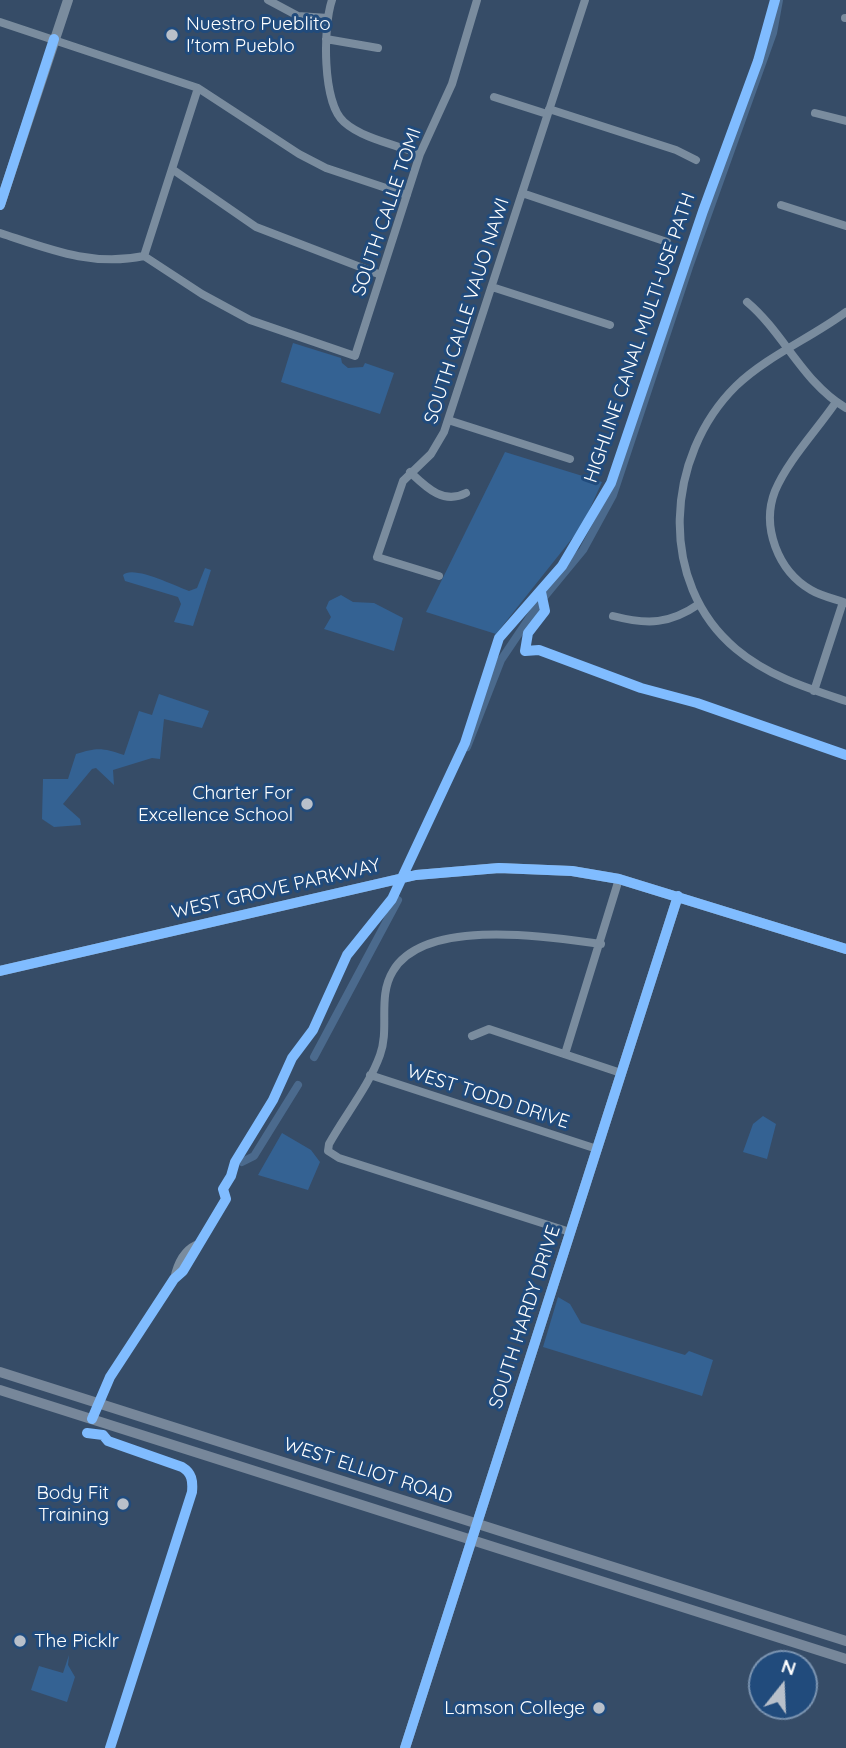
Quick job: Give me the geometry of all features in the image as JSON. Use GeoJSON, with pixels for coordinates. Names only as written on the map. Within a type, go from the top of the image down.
{"type":"FeatureCollection","features":[{"type":"Feature","properties":{"kind":"main road","name":"WEST ELLIOT ROAD"},"geometry":{"type":"LineString","coordinates":[[0,1372],[846,1641]]}},
{"type":"Feature","properties":{"kind":"main road","name":"WEST ELLIOT ROAD"},"geometry":{"type":"LineString","coordinates":[[0,1390],[846,1659]]}},
{"type":"Feature","properties":{"kind":"street"},"geometry":{"type":"LineString","coordinates":[[0,205],[68,0]]}},
{"type":"Feature","properties":{"kind":"street"},"geometry":{"type":"LineString","coordinates":[[268,0],[298,16],[328,18]]}},
{"type":"Feature","properties":{"kind":"street"},"geometry":{"type":"LineString","coordinates":[[332,0],[326,40],[332,97],[342,121],[360,132],[421,154]]}},
{"type":"Feature","properties":{"kind":"street","name":"SOUTH CALLE TOMI"},"geometry":{"type":"LineString","coordinates":[[144,256],[238,314],[275,331],[355,356],[421,154],[452,84],[477,0]]}},
{"type":"Feature","properties":{"kind":"street","name":"SOUTH CALLE VAUO NAWI"},"geometry":{"type":"LineString","coordinates":[[439,576],[377,557],[398,492],[410,472],[431,454],[449,420],[585,0]]}},
{"type":"Feature","properties":{"kind":"street"},"geometry":{"type":"LineString","coordinates":[[0,22],[198,88],[299,154],[326,168],[407,195]]}},
{"type":"Feature","properties":{"kind":"street"},"geometry":{"type":"LineString","coordinates":[[326,40],[378,48]]}},
{"type":"Feature","properties":{"kind":"street"},"geometry":{"type":"LineString","coordinates":[[0,233],[78,258],[121,261],[144,256],[198,88]]}},
{"type":"Feature","properties":{"kind":"street"},"geometry":{"type":"LineString","coordinates":[[494,97],[676,150],[696,160]]}},
{"type":"Feature","properties":{"kind":"street"},"geometry":{"type":"LineString","coordinates":[[815,113],[846,121]]}},
{"type":"Feature","properties":{"kind":"street"},"geometry":{"type":"LineString","coordinates":[[172,169],[256,227],[299,246],[381,275]]}},
{"type":"Feature","properties":{"kind":"street"},"geometry":{"type":"LineString","coordinates":[[522,193],[667,242]]}},
{"type":"Feature","properties":{"kind":"street"},"geometry":{"type":"LineString","coordinates":[[781,205],[846,226]]}},
{"type":"Feature","properties":{"kind":"street"},"geometry":{"type":"LineString","coordinates":[[492,287],[610,325]]}},
{"type":"Feature","properties":{"kind":"street"},"geometry":{"type":"LineString","coordinates":[[747,302],[767,319],[811,379],[846,408]]}},
{"type":"Feature","properties":{"kind":"street"},"geometry":{"type":"LineString","coordinates":[[846,312],[736,386],[716,410],[697,443],[683,486],[678,517],[688,579],[711,624],[751,660],[785,680],[846,701]]}},
{"type":"Feature","properties":{"kind":"street"},"geometry":{"type":"LineString","coordinates":[[814,691],[845,603],[813,591],[794,578],[781,561],[772,536],[770,513],[775,491],[836,402]]}},
{"type":"Feature","properties":{"kind":"street"},"geometry":{"type":"LineString","coordinates":[[449,420],[570,459]]}},
{"type":"Feature","properties":{"kind":"street"},"geometry":{"type":"LineString","coordinates":[[410,472],[440,495],[456,498],[466,493]]}},
{"type":"Feature","properties":{"kind":"street"},"geometry":{"type":"LineString","coordinates":[[613,617],[650,624],[681,616],[699,604]]}},
{"type":"Feature","properties":{"kind":"street","name":"WEST GROVE PARKWAY"},"geometry":{"type":"LineString","coordinates":[[0,971],[410,876],[519,867],[620,879],[846,949]]}},
{"type":"Feature","properties":{"kind":"street"},"geometry":{"type":"LineString","coordinates":[[565,1054],[620,879]]}},
{"type":"Feature","properties":{"kind":"street","name":"SOUTH HARDY DRIVE"},"geometry":{"type":"LineString","coordinates":[[405,1748],[678,896]]}},
{"type":"Feature","properties":{"kind":"street"},"geometry":{"type":"LineString","coordinates":[[570,1232],[339,1158],[328,1151],[329,1143],[382,1051],[386,988],[393,970],[417,947],[437,940],[499,935],[601,944]]}},
{"type":"Feature","properties":{"kind":"street"},"geometry":{"type":"LineString","coordinates":[[472,1036],[489,1029],[621,1073]]}},
{"type":"Feature","properties":{"kind":"street","name":"WEST TODD DRIVE"},"geometry":{"type":"LineString","coordinates":[[370,1075],[597,1149]]}},
{"type":"Feature","properties":{"kind":"street"},"geometry":{"type":"LineString","coordinates":[[92,1419],[110,1377],[174,1279],[183,1271],[196,1245],[226,1199]]}},
{"type":"Feature","properties":{"kind":"shaded area"},"geometry":{"type":"Polygon","coordinates":[[[293,343],[341,358],[348,368],[363,367],[365,363],[394,373],[380,414],[281,382],[293,343]]]}},
{"type":"Feature","properties":{"kind":"shaded area"},"geometry":{"type":"Polygon","coordinates":[[[505,452],[602,482],[582,526],[496,634],[426,612],[505,452]]]}},
{"type":"Feature","properties":{"kind":"shaded area"},"geometry":{"type":"Polygon","coordinates":[[[205,568],[211,570],[193,626],[174,622],[181,604],[178,597],[125,581],[123,575],[145,574],[189,591],[197,588],[205,568]]]}},
{"type":"Feature","properties":{"kind":"shaded area"},"geometry":{"type":"Polygon","coordinates":[[[341,595],[353,602],[374,603],[403,618],[394,651],[324,629],[331,617],[326,608],[329,601],[341,595]]]}},
{"type":"Feature","properties":{"kind":"shaded area"},"geometry":{"type":"Polygon","coordinates":[[[159,694],[209,711],[202,728],[164,719],[160,759],[152,758],[113,770],[114,785],[96,768],[92,769],[63,804],[80,819],[81,825],[54,827],[42,819],[43,779],[68,779],[76,754],[100,749],[124,755],[139,711],[152,715],[159,694]]]}},
{"type":"Feature","properties":{"kind":"shaded area"},"geometry":{"type":"Polygon","coordinates":[[[763,1116],[776,1124],[767,1159],[743,1152],[753,1124],[763,1116]]]}},
{"type":"Feature","properties":{"kind":"shaded area"},"geometry":{"type":"Polygon","coordinates":[[[282,1133],[311,1150],[320,1162],[308,1190],[258,1175],[282,1133]]]}},
{"type":"Feature","properties":{"kind":"shaded area"},"geometry":{"type":"Polygon","coordinates":[[[558,1297],[570,1304],[581,1323],[685,1355],[689,1351],[713,1360],[702,1396],[543,1347],[558,1297]]]}},
{"type":"Feature","properties":{"kind":"shaded area"},"geometry":{"type":"Polygon","coordinates":[[[69,1655],[68,1665],[75,1677],[67,1702],[31,1690],[39,1666],[63,1673],[69,1655]]]}},
{"type":"Feature","properties":{"kind":"waterway"},"geometry":{"type":"LineString","coordinates":[[545,596],[583,550],[613,495],[689,267],[773,33],[779,0]]}},
{"type":"Feature","properties":{"kind":"waterway"},"geometry":{"type":"LineString","coordinates":[[467,747],[501,660],[540,602]]}},
{"type":"Feature","properties":{"kind":"waterway"},"geometry":{"type":"LineString","coordinates":[[314,1057],[398,900]]}},
{"type":"Feature","properties":{"kind":"waterway"},"geometry":{"type":"LineString","coordinates":[[242,1162],[254,1156],[298,1085]]}},
{"type":"Feature","properties":{"kind":"cycle path","name":"HIGHLINE CANAL MULTI-USE PATH"},"geometry":{"type":"LineString","coordinates":[[92,1419],[110,1377],[174,1279],[183,1271],[226,1199],[223,1189],[235,1162],[273,1100],[292,1058],[313,1030],[347,955],[392,899],[465,743],[499,638],[562,566],[611,483],[703,211],[758,61],[775,0]]}},
{"type":"Feature","properties":{"kind":"cycle path"},"geometry":{"type":"LineString","coordinates":[[0,205],[54,39]]}},
{"type":"Feature","properties":{"kind":"cycle path"},"geometry":{"type":"LineString","coordinates":[[541,592],[545,611],[528,633],[525,651],[539,650],[641,688],[697,703],[846,755]]}},
{"type":"Feature","properties":{"kind":"cycle path"},"geometry":{"type":"LineString","coordinates":[[0,971],[416,875],[499,868],[572,871],[619,879],[846,949]]}},
{"type":"Feature","properties":{"kind":"cycle path"},"geometry":{"type":"LineString","coordinates":[[405,1748],[678,896]]}},
{"type":"Feature","properties":{"kind":"cycle path"},"geometry":{"type":"LineString","coordinates":[[87,1433],[103,1435],[108,1441],[182,1467],[190,1475],[192,1484],[192,1492],[110,1748]]}},
{"type":"Feature","properties":{"kind":"place","name":"Nuestro Pueblito I'tom Pueblo"},"geometry":{"type":"Point","coordinates":[172,35]}},
{"type":"Feature","properties":{"kind":"place","name":"Charter For Excellence School"},"geometry":{"type":"Point","coordinates":[307,804]}},
{"type":"Feature","properties":{"kind":"place","name":"Body Fit Training"},"geometry":{"type":"Point","coordinates":[123,1504]}},
{"type":"Feature","properties":{"kind":"place","name":"The Picklr"},"geometry":{"type":"Point","coordinates":[20,1641]}},
{"type":"Feature","properties":{"kind":"place","name":"Lamson College"},"geometry":{"type":"Point","coordinates":[599,1708]}}]}
